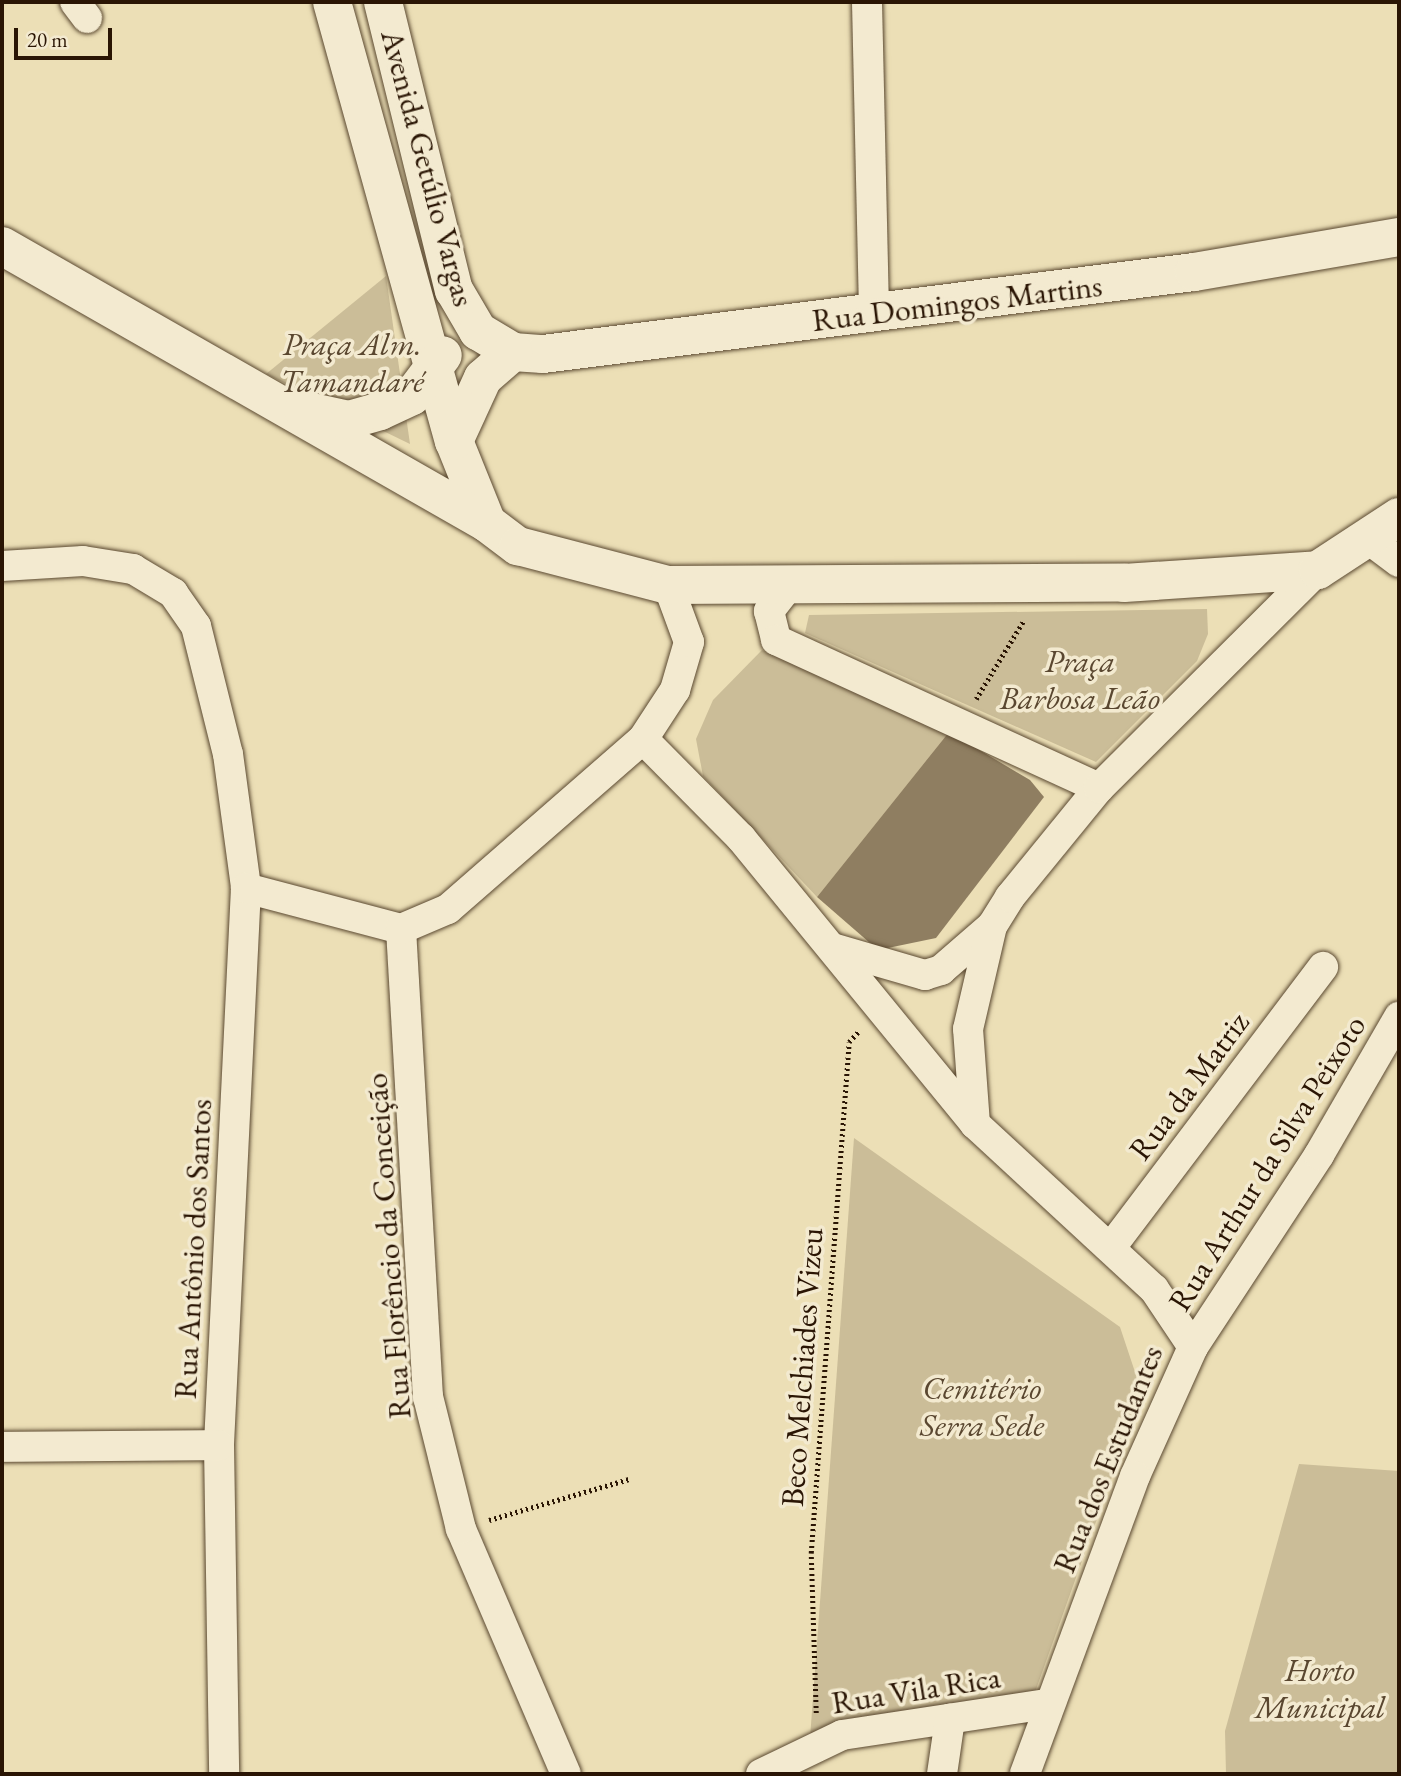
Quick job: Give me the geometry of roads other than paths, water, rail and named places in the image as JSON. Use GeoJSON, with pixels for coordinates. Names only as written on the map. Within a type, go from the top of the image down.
{"type":"FeatureCollection","features":[{"type":"Feature","properties":{"kind":"street","name":"Avenida Getúlio Vargas"},"geometry":{"type":"LineString","coordinates":[[332,2],[433,374],[454,441],[487,523]]}},
{"type":"Feature","properties":{"kind":"street"},"geometry":{"type":"LineString","coordinates":[[867,2],[874,313]]}},
{"type":"Feature","properties":{"kind":"street","name":"Avenida Getúlio Vargas"},"geometry":{"type":"LineString","coordinates":[[388,18],[463,312],[492,343],[513,352]]}},
{"type":"Feature","properties":{"kind":"street"},"geometry":{"type":"LineString","coordinates":[[342,46],[388,18]]}},
{"type":"Feature","properties":{"kind":"street","name":"Rua Domingos Martins"},"geometry":{"type":"LineString","coordinates":[[513,352],[543,354],[1194,272],[1399,237]]}},
{"type":"Feature","properties":{"kind":"street"},"geometry":{"type":"LineString","coordinates":[[2,246],[487,523],[518,546],[556,560],[668,585],[1046,583],[1318,570]]}},
{"type":"Feature","properties":{"kind":"street"},"geometry":{"type":"LineString","coordinates":[[282,406],[349,420],[412,396],[433,374],[463,312]]}},
{"type":"Feature","properties":{"kind":"street"},"geometry":{"type":"LineString","coordinates":[[454,441],[483,378],[513,352]]}},
{"type":"Feature","properties":{"kind":"street"},"geometry":{"type":"LineString","coordinates":[[832,948],[925,975],[961,956],[992,926],[1099,788],[1318,570],[1399,517]]}},
{"type":"Feature","properties":{"kind":"street"},"geometry":{"type":"LineString","coordinates":[[1367,538],[1399,562]]}},
{"type":"Feature","properties":{"kind":"street","name":"Rua Antônio dos Santos"},"geometry":{"type":"LineString","coordinates":[[2,566],[83,561],[133,569],[173,593],[196,626],[211,676],[246,888],[219,1446],[224,1774]]}},
{"type":"Feature","properties":{"kind":"street"},"geometry":{"type":"LineString","coordinates":[[792,583],[769,611],[776,640],[1099,788]]}},
{"type":"Feature","properties":{"kind":"street"},"geometry":{"type":"LineString","coordinates":[[246,888],[401,929],[448,909],[643,739],[675,690],[689,642],[668,585]]}},
{"type":"Feature","properties":{"kind":"street","name":"Rua dos Estudantes"},"geometry":{"type":"LineString","coordinates":[[643,739],[741,838],[975,1124],[1112,1246],[1154,1289],[1193,1347],[1135,1476],[1048,1704],[1025,1774]]}},
{"type":"Feature","properties":{"kind":"street"},"geometry":{"type":"LineString","coordinates":[[975,1124],[968,1040],[992,926]]}},
{"type":"Feature","properties":{"kind":"street","name":"Rua Florêncio da Conceição"},"geometry":{"type":"LineString","coordinates":[[401,929],[428,1396],[461,1529],[566,1774]]}},
{"type":"Feature","properties":{"kind":"street","name":"Rua da Matriz"},"geometry":{"type":"LineString","coordinates":[[1112,1246],[1323,967]]}},
{"type":"Feature","properties":{"kind":"street","name":"Rua Arthur da Silva Peixoto"},"geometry":{"type":"LineString","coordinates":[[1193,1347],[1319,1155],[1399,1017]]}},
{"type":"Feature","properties":{"kind":"street"},"geometry":{"type":"LineString","coordinates":[[2,1447],[219,1446]]}},
{"type":"Feature","properties":{"kind":"street","name":"Rua Vila Rica"},"geometry":{"type":"LineString","coordinates":[[761,1774],[817,1742],[1048,1704]]}},
{"type":"Feature","properties":{"kind":"street"},"geometry":{"type":"LineString","coordinates":[[942,1774],[950,1719]]}},
{"type":"Feature","properties":{"kind":"park label","name":"Praça Alm. Tamandaré"},"geometry":{"type":"Point","coordinates":[352,364]}},
{"type":"Feature","properties":{"kind":"park label","name":"Praça Barbosa Leão"},"geometry":{"type":"Point","coordinates":[1080,680]}},
{"type":"Feature","properties":{"kind":"park label","name":"Cemitério Serra Sede"},"geometry":{"type":"Point","coordinates":[982,1408]}},
{"type":"Feature","properties":{"kind":"park label","name":"Horto Municipal"},"geometry":{"type":"Point","coordinates":[1320,1690]}}]}
